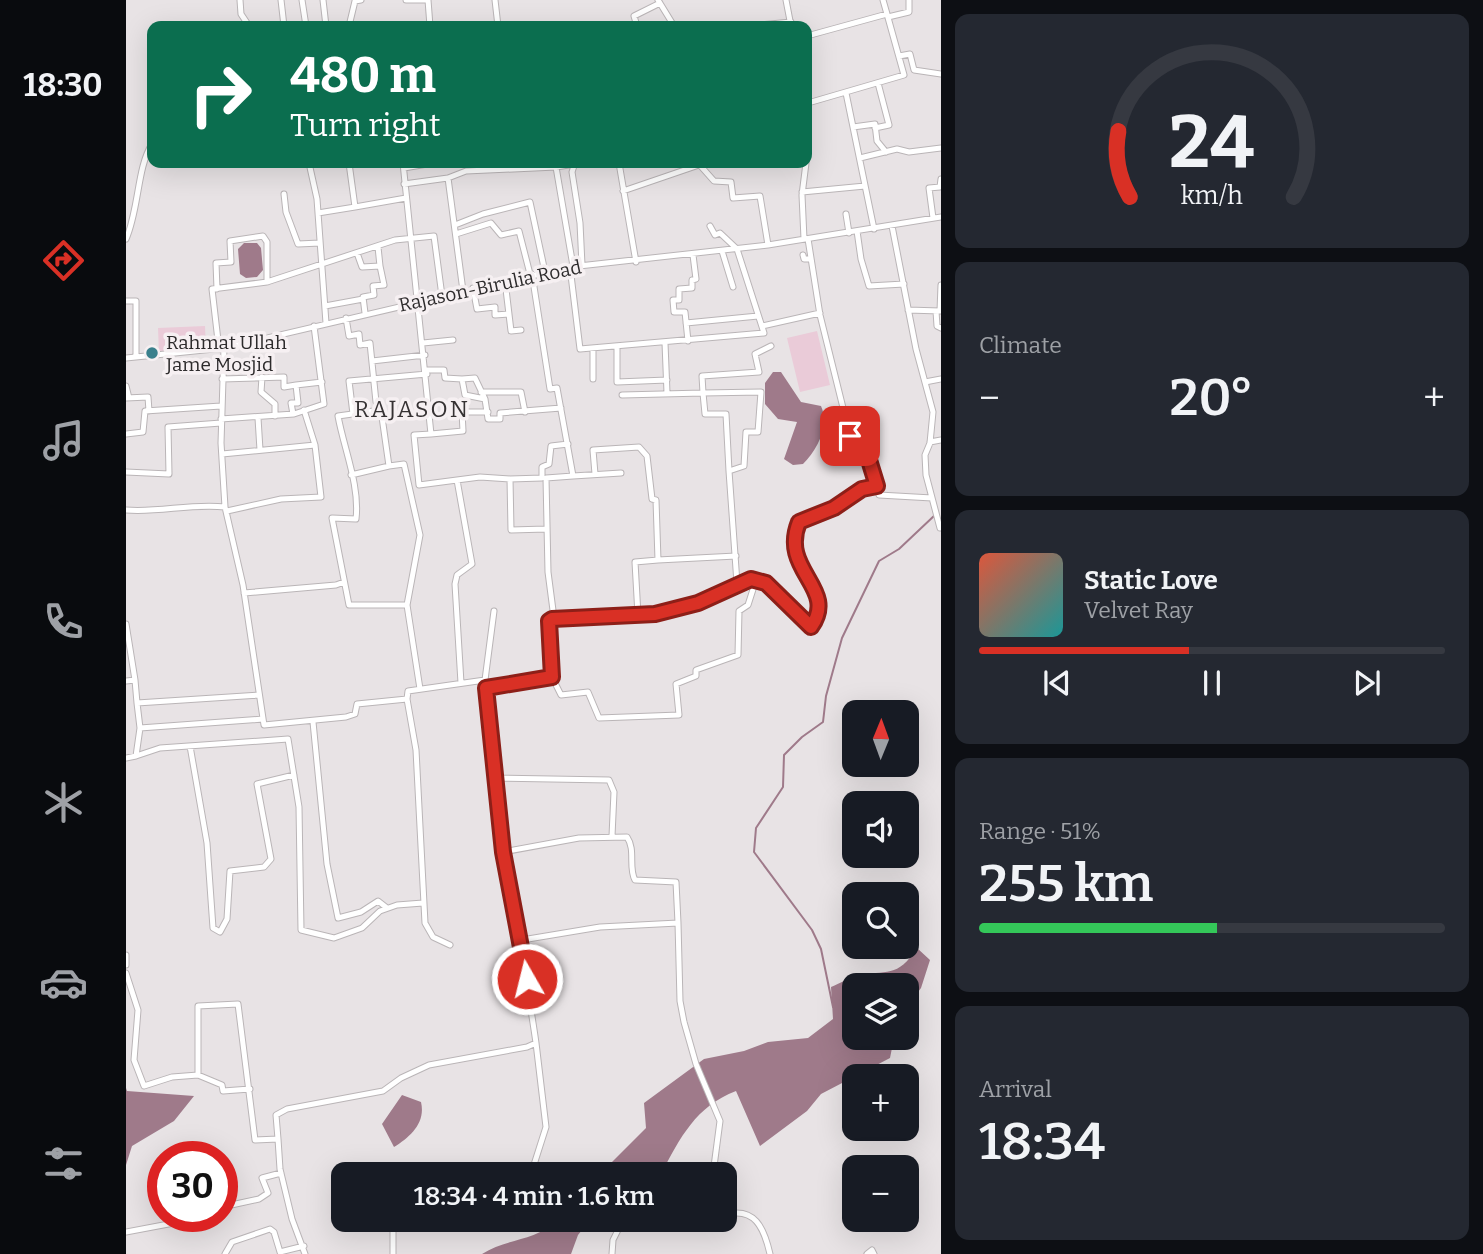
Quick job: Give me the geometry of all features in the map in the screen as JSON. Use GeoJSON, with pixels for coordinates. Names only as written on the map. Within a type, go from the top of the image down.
{"type":"FeatureCollection","features":[{"type":"Feature","properties":{"kind":"street"},"geometry":{"type":"LineString","coordinates":[[240,0],[241,14],[246,21]]}},
{"type":"Feature","properties":{"kind":"street"},"geometry":{"type":"LineString","coordinates":[[281,0],[283,21]]}},
{"type":"Feature","properties":{"kind":"street"},"geometry":{"type":"LineString","coordinates":[[302,0],[305,21]]}},
{"type":"Feature","properties":{"kind":"street"},"geometry":{"type":"LineString","coordinates":[[323,0],[325,21]]}},
{"type":"Feature","properties":{"kind":"street"},"geometry":{"type":"LineString","coordinates":[[350,21],[355,1],[361,0]]}},
{"type":"Feature","properties":{"kind":"street"},"geometry":{"type":"LineString","coordinates":[[406,0],[428,0],[430,21]]}},
{"type":"Feature","properties":{"kind":"street"},"geometry":{"type":"LineString","coordinates":[[495,0],[497,21]]}},
{"type":"Feature","properties":{"kind":"street"},"geometry":{"type":"LineString","coordinates":[[786,0],[790,21]]}},
{"type":"Feature","properties":{"kind":"street"},"geometry":{"type":"LineString","coordinates":[[812,100],[846,93],[904,75],[883,0]]}},
{"type":"Feature","properties":{"kind":"street"},"geometry":{"type":"LineString","coordinates":[[812,35],[909,12],[909,0]]}},
{"type":"Feature","properties":{"kind":"street"},"geometry":{"type":"LineString","coordinates":[[636,21],[634,16],[659,1],[671,21]]}},
{"type":"Feature","properties":{"kind":"street"},"geometry":{"type":"LineString","coordinates":[[899,56],[910,54],[914,70],[940,74]]}},
{"type":"Feature","properties":{"kind":"street"},"geometry":{"type":"LineString","coordinates":[[875,128],[889,125],[878,83]]}},
{"type":"Feature","properties":{"kind":"street"},"geometry":{"type":"LineString","coordinates":[[846,93],[874,229]]}},
{"type":"Feature","properties":{"kind":"street"},"geometry":{"type":"LineString","coordinates":[[853,127],[875,124],[877,141],[886,152]]}},
{"type":"Feature","properties":{"kind":"street"},"geometry":{"type":"LineString","coordinates":[[860,158],[897,149],[909,152],[940,148]]}},
{"type":"Feature","properties":{"kind":"street"},"geometry":{"type":"LineString","coordinates":[[126,239],[140,194],[147,152]]}},
{"type":"Feature","properties":{"kind":"street"},"geometry":{"type":"LineString","coordinates":[[310,168],[318,213],[326,323]]}},
{"type":"Feature","properties":{"kind":"street"},"geometry":{"type":"LineString","coordinates":[[350,168],[355,207]]}},
{"type":"Feature","properties":{"kind":"street"},"geometry":{"type":"LineString","coordinates":[[404,168],[431,434]]}},
{"type":"Feature","properties":{"kind":"street"},"geometry":{"type":"LineString","coordinates":[[404,184],[448,178],[466,171],[523,168]]}},
{"type":"Feature","properties":{"kind":"street"},"geometry":{"type":"LineString","coordinates":[[555,168],[580,349],[764,333],[737,249],[720,233],[715,235],[710,226]]}},
{"type":"Feature","properties":{"kind":"street"},"geometry":{"type":"LineString","coordinates":[[573,168],[582,265]]}},
{"type":"Feature","properties":{"kind":"street"},"geometry":{"type":"LineString","coordinates":[[620,168],[636,262]]}},
{"type":"Feature","properties":{"kind":"street"},"geometry":{"type":"LineString","coordinates":[[623,191],[688,168]]}},
{"type":"Feature","properties":{"kind":"street"},"geometry":{"type":"LineString","coordinates":[[703,168],[714,181],[731,182],[733,198],[760,196],[768,245]]}},
{"type":"Feature","properties":{"kind":"street"},"geometry":{"type":"LineString","coordinates":[[805,168],[802,192],[806,239],[820,313],[850,436],[861,434],[879,495],[888,498],[932,498]]}},
{"type":"Feature","properties":{"kind":"street"},"geometry":{"type":"LineString","coordinates":[[448,178],[463,291]]}},
{"type":"Feature","properties":{"kind":"street"},"geometry":{"type":"LineString","coordinates":[[933,218],[929,188],[940,187],[940,179]]}},
{"type":"Feature","properties":{"kind":"street"},"geometry":{"type":"LineString","coordinates":[[802,192],[866,186]]}},
{"type":"Feature","properties":{"kind":"street"},"geometry":{"type":"LineString","coordinates":[[284,194],[286,212],[298,244],[320,243]]}},
{"type":"Feature","properties":{"kind":"street"},"geometry":{"type":"LineString","coordinates":[[318,213],[406,198]]}},
{"type":"Feature","properties":{"kind":"street"},"geometry":{"type":"LineString","coordinates":[[455,225],[483,214],[530,202],[545,272]]}},
{"type":"Feature","properties":{"kind":"street"},"geometry":{"type":"LineString","coordinates":[[846,214],[849,233]]}},
{"type":"Feature","properties":{"kind":"street","name":"Rajason-Birulia Road"},"geometry":{"type":"LineString","coordinates":[[126,358],[221,349],[418,300],[582,265],[636,262],[768,245],[940,217]]}},
{"type":"Feature","properties":{"kind":"street"},"geometry":{"type":"LineString","coordinates":[[456,234],[491,223],[501,235],[519,231],[531,274],[551,389],[557,388],[573,476]]}},
{"type":"Feature","properties":{"kind":"street"},"geometry":{"type":"LineString","coordinates":[[891,226],[933,412],[930,442],[925,455],[926,475],[940,528]]}},
{"type":"Feature","properties":{"kind":"street"},"geometry":{"type":"LineString","coordinates":[[857,231],[869,286],[904,284]]}},
{"type":"Feature","properties":{"kind":"street"},"geometry":{"type":"LineString","coordinates":[[217,289],[216,263],[230,262],[230,242],[263,236],[267,242],[267,282]]}},
{"type":"Feature","properties":{"kind":"street"},"geometry":{"type":"LineString","coordinates":[[407,699],[357,704],[355,714],[313,722],[264,726],[244,593],[226,509],[222,454],[221,349],[212,289],[267,282],[395,240],[434,236],[442,296]]}},
{"type":"Feature","properties":{"kind":"street"},"geometry":{"type":"LineString","coordinates":[[325,306],[363,299],[374,295],[373,286],[384,285],[379,247]]}},
{"type":"Feature","properties":{"kind":"street"},"geometry":{"type":"LineString","coordinates":[[722,251],[733,287]]}},
{"type":"Feature","properties":{"kind":"street"},"geometry":{"type":"LineString","coordinates":[[357,253],[362,267],[380,266]]}},
{"type":"Feature","properties":{"kind":"street"},"geometry":{"type":"LineString","coordinates":[[688,341],[685,312],[674,312],[673,300],[679,300],[679,289],[692,288],[692,280],[696,279],[693,255]]}},
{"type":"Feature","properties":{"kind":"street"},"geometry":{"type":"LineString","coordinates":[[803,255],[804,259],[810,259]]}},
{"type":"Feature","properties":{"kind":"street"},"geometry":{"type":"LineString","coordinates":[[727,272],[741,267]]}},
{"type":"Feature","properties":{"kind":"street"},"geometry":{"type":"LineString","coordinates":[[505,281],[511,331],[521,330]]}},
{"type":"Feature","properties":{"kind":"street"},"geometry":{"type":"LineString","coordinates":[[908,310],[940,311],[940,285]]}},
{"type":"Feature","properties":{"kind":"street"},"geometry":{"type":"LineString","coordinates":[[473,288],[477,309],[495,307],[495,315],[509,314]]}},
{"type":"Feature","properties":{"kind":"street"},"geometry":{"type":"LineString","coordinates":[[363,299],[365,313]]}},
{"type":"Feature","properties":{"kind":"street"},"geometry":{"type":"LineString","coordinates":[[126,300],[135,301],[136,357]]}},
{"type":"Feature","properties":{"kind":"street"},"geometry":{"type":"LineString","coordinates":[[936,311],[937,326],[940,328]]}},
{"type":"Feature","properties":{"kind":"street"},"geometry":{"type":"LineString","coordinates":[[762,326],[820,313]]}},
{"type":"Feature","properties":{"kind":"street"},"geometry":{"type":"LineString","coordinates":[[686,323],[758,316]]}},
{"type":"Feature","properties":{"kind":"street"},"geometry":{"type":"LineString","coordinates":[[346,318],[349,336],[359,334],[360,345],[370,343],[376,402],[381,410],[389,466]]}},
{"type":"Feature","properties":{"kind":"street"},"geometry":{"type":"LineString","coordinates":[[126,472],[169,474],[168,427],[293,414],[324,404],[314,326]]}},
{"type":"Feature","properties":{"kind":"street"},"geometry":{"type":"LineString","coordinates":[[423,343],[453,340]]}},
{"type":"Feature","properties":{"kind":"street"},"geometry":{"type":"LineString","coordinates":[[665,343],[667,393]]}},
{"type":"Feature","properties":{"kind":"street"},"geometry":{"type":"LineString","coordinates":[[737,583],[726,414],[705,415],[702,376],[759,372],[755,354],[772,346]]}},
{"type":"Feature","properties":{"kind":"street"},"geometry":{"type":"LineString","coordinates":[[617,347],[617,382],[667,380]]}},
{"type":"Feature","properties":{"kind":"street"},"geometry":{"type":"LineString","coordinates":[[593,348],[593,379]]}},
{"type":"Feature","properties":{"kind":"street"},"geometry":{"type":"LineString","coordinates":[[372,361],[425,355]]}},
{"type":"Feature","properties":{"kind":"street"},"geometry":{"type":"LineString","coordinates":[[353,414],[349,381],[444,370],[445,379],[475,378],[485,399],[488,419],[500,419],[500,413],[561,408]]}},
{"type":"Feature","properties":{"kind":"street"},"geometry":{"type":"LineString","coordinates":[[262,377],[261,392],[275,404],[275,416]]}},
{"type":"Feature","properties":{"kind":"street"},"geometry":{"type":"LineString","coordinates":[[222,379],[284,377],[284,387],[322,382]]}},
{"type":"Feature","properties":{"kind":"street"},"geometry":{"type":"LineString","coordinates":[[462,379],[465,395],[469,398],[485,399]]}},
{"type":"Feature","properties":{"kind":"street"},"geometry":{"type":"LineString","coordinates":[[925,382],[940,379]]}},
{"type":"Feature","properties":{"kind":"street"},"geometry":{"type":"LineString","coordinates":[[293,414],[292,403],[298,403],[296,385]]}},
{"type":"Feature","properties":{"kind":"street"},"geometry":{"type":"LineString","coordinates":[[126,386],[128,398],[148,397],[149,411]]}},
{"type":"Feature","properties":{"kind":"street"},"geometry":{"type":"LineString","coordinates":[[480,392],[521,393],[525,412]]}},
{"type":"Feature","properties":{"kind":"street"},"geometry":{"type":"LineString","coordinates":[[622,395],[761,392],[758,432],[746,432],[744,466],[729,471]]}},
{"type":"Feature","properties":{"kind":"street"},"geometry":{"type":"LineString","coordinates":[[469,398],[469,412]]}},
{"type":"Feature","properties":{"kind":"street"},"geometry":{"type":"LineString","coordinates":[[126,434],[143,432],[143,414],[149,411],[221,406]]}},
{"type":"Feature","properties":{"kind":"street"},"geometry":{"type":"LineString","coordinates":[[126,510],[142,511],[180,505],[226,509],[281,499],[321,497],[316,445],[304,410]]}},
{"type":"Feature","properties":{"kind":"street"},"geometry":{"type":"LineString","coordinates":[[381,410],[338,416],[357,517],[331,518],[349,606],[407,605]]}},
{"type":"Feature","properties":{"kind":"street"},"geometry":{"type":"LineString","coordinates":[[933,412],[940,410]]}},
{"type":"Feature","properties":{"kind":"street"},"geometry":{"type":"LineString","coordinates":[[419,485],[414,435],[463,431],[462,412],[488,412]]}},
{"type":"Feature","properties":{"kind":"street"},"geometry":{"type":"LineString","coordinates":[[258,418],[260,450]]}},
{"type":"Feature","properties":{"kind":"street"},"geometry":{"type":"LineString","coordinates":[[930,442],[940,439]]}},
{"type":"Feature","properties":{"kind":"street"},"geometry":{"type":"LineString","coordinates":[[554,618],[542,467],[549,464],[551,446],[568,444]]}},
{"type":"Feature","properties":{"kind":"street"},"geometry":{"type":"LineString","coordinates":[[222,454],[316,445]]}},
{"type":"Feature","properties":{"kind":"street"},"geometry":{"type":"LineString","coordinates":[[595,474],[593,450],[639,447],[647,456],[652,499],[656,500],[658,560]]}},
{"type":"Feature","properties":{"kind":"street"},"geometry":{"type":"LineString","coordinates":[[351,475],[404,464],[420,535],[414,579],[407,605],[420,688]]}},
{"type":"Feature","properties":{"kind":"street"},"geometry":{"type":"LineString","coordinates":[[408,486],[480,477],[510,479],[621,473]]}},
{"type":"Feature","properties":{"kind":"street"},"geometry":{"type":"LineString","coordinates":[[510,479],[510,530],[547,529]]}},
{"type":"Feature","properties":{"kind":"street"},"geometry":{"type":"LineString","coordinates":[[457,480],[472,564],[457,575],[456,584],[461,683]]}},
{"type":"Feature","properties":{"kind":"street"},"geometry":{"type":"LineString","coordinates":[[756,580],[748,605],[739,611],[738,655],[696,670],[696,676],[676,684],[679,715],[599,718],[592,695],[588,692],[561,695],[552,677],[548,634],[549,621],[554,618],[638,615],[698,603],[737,583],[756,580],[766,583],[811,627],[819,605],[818,593],[794,552],[793,539],[799,522],[834,508],[862,489],[877,486]]}},
{"type":"Feature","properties":{"kind":"street"},"geometry":{"type":"LineString","coordinates":[[638,615],[635,562],[736,556]]}},
{"type":"Feature","properties":{"kind":"street"},"geometry":{"type":"LineString","coordinates":[[244,593],[344,582]]}},
{"type":"Feature","properties":{"kind":"street"},"geometry":{"type":"LineString","coordinates":[[494,611],[485,680],[503,852],[522,940],[546,1127],[535,1162]]}},
{"type":"Feature","properties":{"kind":"street"},"geometry":{"type":"LineString","coordinates":[[126,624],[139,728],[136,756]]}},
{"type":"Feature","properties":{"kind":"street"},"geometry":{"type":"LineString","coordinates":[[486,688],[552,677]]}},
{"type":"Feature","properties":{"kind":"street"},"geometry":{"type":"LineString","coordinates":[[126,681],[135,680]]}},
{"type":"Feature","properties":{"kind":"street"},"geometry":{"type":"LineString","coordinates":[[450,945],[433,937],[425,923],[416,750],[408,691],[485,680]]}},
{"type":"Feature","properties":{"kind":"street"},"geometry":{"type":"LineString","coordinates":[[137,703],[259,695]]}},
{"type":"Feature","properties":{"kind":"street"},"geometry":{"type":"LineString","coordinates":[[139,728],[263,719]]}},
{"type":"Feature","properties":{"kind":"street"},"geometry":{"type":"LineString","coordinates":[[313,722],[327,864],[338,918],[361,912],[378,901],[387,908]]}},
{"type":"Feature","properties":{"kind":"street"},"geometry":{"type":"LineString","coordinates":[[286,724],[299,807],[301,930],[334,938],[362,928],[387,908],[423,903]]}},
{"type":"Feature","properties":{"kind":"street"},"geometry":{"type":"LineString","coordinates":[[126,758],[160,748],[288,739]]}},
{"type":"Feature","properties":{"kind":"street"},"geometry":{"type":"LineString","coordinates":[[190,746],[207,844],[213,928],[219,932],[227,919],[230,871],[264,867],[271,859],[257,784],[294,775]]}},
{"type":"Feature","properties":{"kind":"street"},"geometry":{"type":"LineString","coordinates":[[495,778],[609,780],[614,792],[612,836]]}},
{"type":"Feature","properties":{"kind":"street"},"geometry":{"type":"LineString","coordinates":[[503,852],[550,842],[612,836],[629,839],[635,880],[676,882],[680,1001],[696,1064],[720,1121],[715,1162]]}},
{"type":"Feature","properties":{"kind":"street"},"geometry":{"type":"LineString","coordinates":[[522,940],[600,927],[678,923]]}},
{"type":"Feature","properties":{"kind":"street"},"geometry":{"type":"LineString","coordinates":[[126,955],[126,965]]}},
{"type":"Feature","properties":{"kind":"street"},"geometry":{"type":"LineString","coordinates":[[126,973],[138,1010],[134,1060],[144,1086],[180,1075],[198,1075],[222,1085],[223,1091],[250,1089]]}},
{"type":"Feature","properties":{"kind":"street"},"geometry":{"type":"LineString","coordinates":[[198,1075],[198,1006],[238,1004],[255,1140],[278,1139]]}},
{"type":"Feature","properties":{"kind":"street"},"geometry":{"type":"LineString","coordinates":[[305,1254],[292,1219],[281,1173],[276,1115],[287,1109],[383,1091],[401,1078],[429,1065],[527,1047],[536,1043]]}},
{"type":"Feature","properties":{"kind":"street"},"geometry":{"type":"LineString","coordinates":[[238,1204],[259,1199],[268,1193],[262,1178],[281,1173]]}},
{"type":"Feature","properties":{"kind":"street"},"geometry":{"type":"LineString","coordinates":[[737,1214],[748,1213],[755,1217],[770,1254]]}},
{"type":"Feature","properties":{"kind":"street"},"geometry":{"type":"LineString","coordinates":[[126,1232],[147,1228]]}},
{"type":"Feature","properties":{"kind":"street"},"geometry":{"type":"LineString","coordinates":[[225,1254],[232,1242],[270,1229],[274,1232],[280,1252],[304,1247]]}},
{"type":"Feature","properties":{"kind":"street"},"geometry":{"type":"LineString","coordinates":[[393,1232],[393,1254]]}},
{"type":"Feature","properties":{"kind":"street"},"geometry":{"type":"LineString","coordinates":[[612,1254],[613,1240],[617,1232]]}},
{"type":"Feature","properties":{"kind":"street"},"geometry":{"type":"LineString","coordinates":[[867,1254],[868,1250],[873,1254]]}},
{"type":"Feature","properties":{"kind":"shaded area"},"geometry":{"type":"Polygon","coordinates":[[[244,243],[257,243],[261,248],[263,270],[257,277],[246,278],[240,274],[238,249],[244,243]]]}},
{"type":"Feature","properties":{"kind":"shaded area"},"geometry":{"type":"Polygon","coordinates":[[[205,326],[206,352],[159,354],[158,328],[205,326]]]}},
{"type":"Feature","properties":{"kind":"shaded area"},"geometry":{"type":"Polygon","coordinates":[[[817,331],[830,385],[800,392],[787,338],[817,331]]]}},
{"type":"Feature","properties":{"kind":"shaded area"},"geometry":{"type":"Polygon","coordinates":[[[773,372],[781,372],[801,402],[821,406],[824,422],[821,437],[803,464],[793,465],[784,459],[797,422],[778,419],[765,404],[765,383],[773,372]]]}},
{"type":"Feature","properties":{"kind":"shaded area"},"geometry":{"type":"Polygon","coordinates":[[[919,950],[930,960],[919,991],[919,973],[877,973],[897,969],[909,959],[919,959],[919,950]]]}},
{"type":"Feature","properties":{"kind":"shaded area"},"geometry":{"type":"Polygon","coordinates":[[[842,982],[842,1050],[892,1050],[890,1058],[878,1064],[842,1064],[842,1083],[821,1094],[807,1111],[760,1146],[736,1091],[722,1097],[700,1114],[668,1162],[612,1162],[646,1128],[644,1103],[704,1059],[744,1051],[768,1042],[808,1038],[833,1019],[831,987],[842,982]]]}},
{"type":"Feature","properties":{"kind":"shaded area"},"geometry":{"type":"Polygon","coordinates":[[[126,1088],[127,1091],[194,1096],[174,1121],[132,1146],[126,1165],[126,1088]]]}},
{"type":"Feature","properties":{"kind":"shaded area"},"geometry":{"type":"Polygon","coordinates":[[[402,1095],[421,1102],[422,1110],[415,1129],[394,1147],[382,1124],[402,1095]]]}},
{"type":"Feature","properties":{"kind":"shaded area"},"geometry":{"type":"Polygon","coordinates":[[[539,1232],[580,1232],[571,1254],[482,1254],[501,1245],[539,1232]]]}},
{"type":"Feature","properties":{"kind":"waterway"},"geometry":{"type":"LineString","coordinates":[[833,1007],[821,949],[812,930],[754,852],[756,828],[783,787],[784,755],[802,737],[823,722],[826,696],[842,638],[879,561],[899,549],[935,515]]}},
{"type":"Feature","properties":{"kind":"place","name":"Rahmat Ullah Jame Mosjid"},"geometry":{"type":"Point","coordinates":[152,353]}},
{"type":"Feature","properties":{"kind":"district","name":"RAJASON"},"geometry":{"type":"Point","coordinates":[412,409]}},
{"type":"Feature","properties":{"kind":"route"},"geometry":{"type":"LineString","coordinates":[[527,979],[522,940],[503,852],[486,688],[552,677],[548,634],[549,621],[554,618],[610,618],[655,614],[698,603],[725,588],[751,579],[766,583],[811,627],[816,620],[818,593],[809,582],[794,552],[793,539],[799,522],[834,508],[862,489],[877,486],[861,434],[850,436]]}}]}
